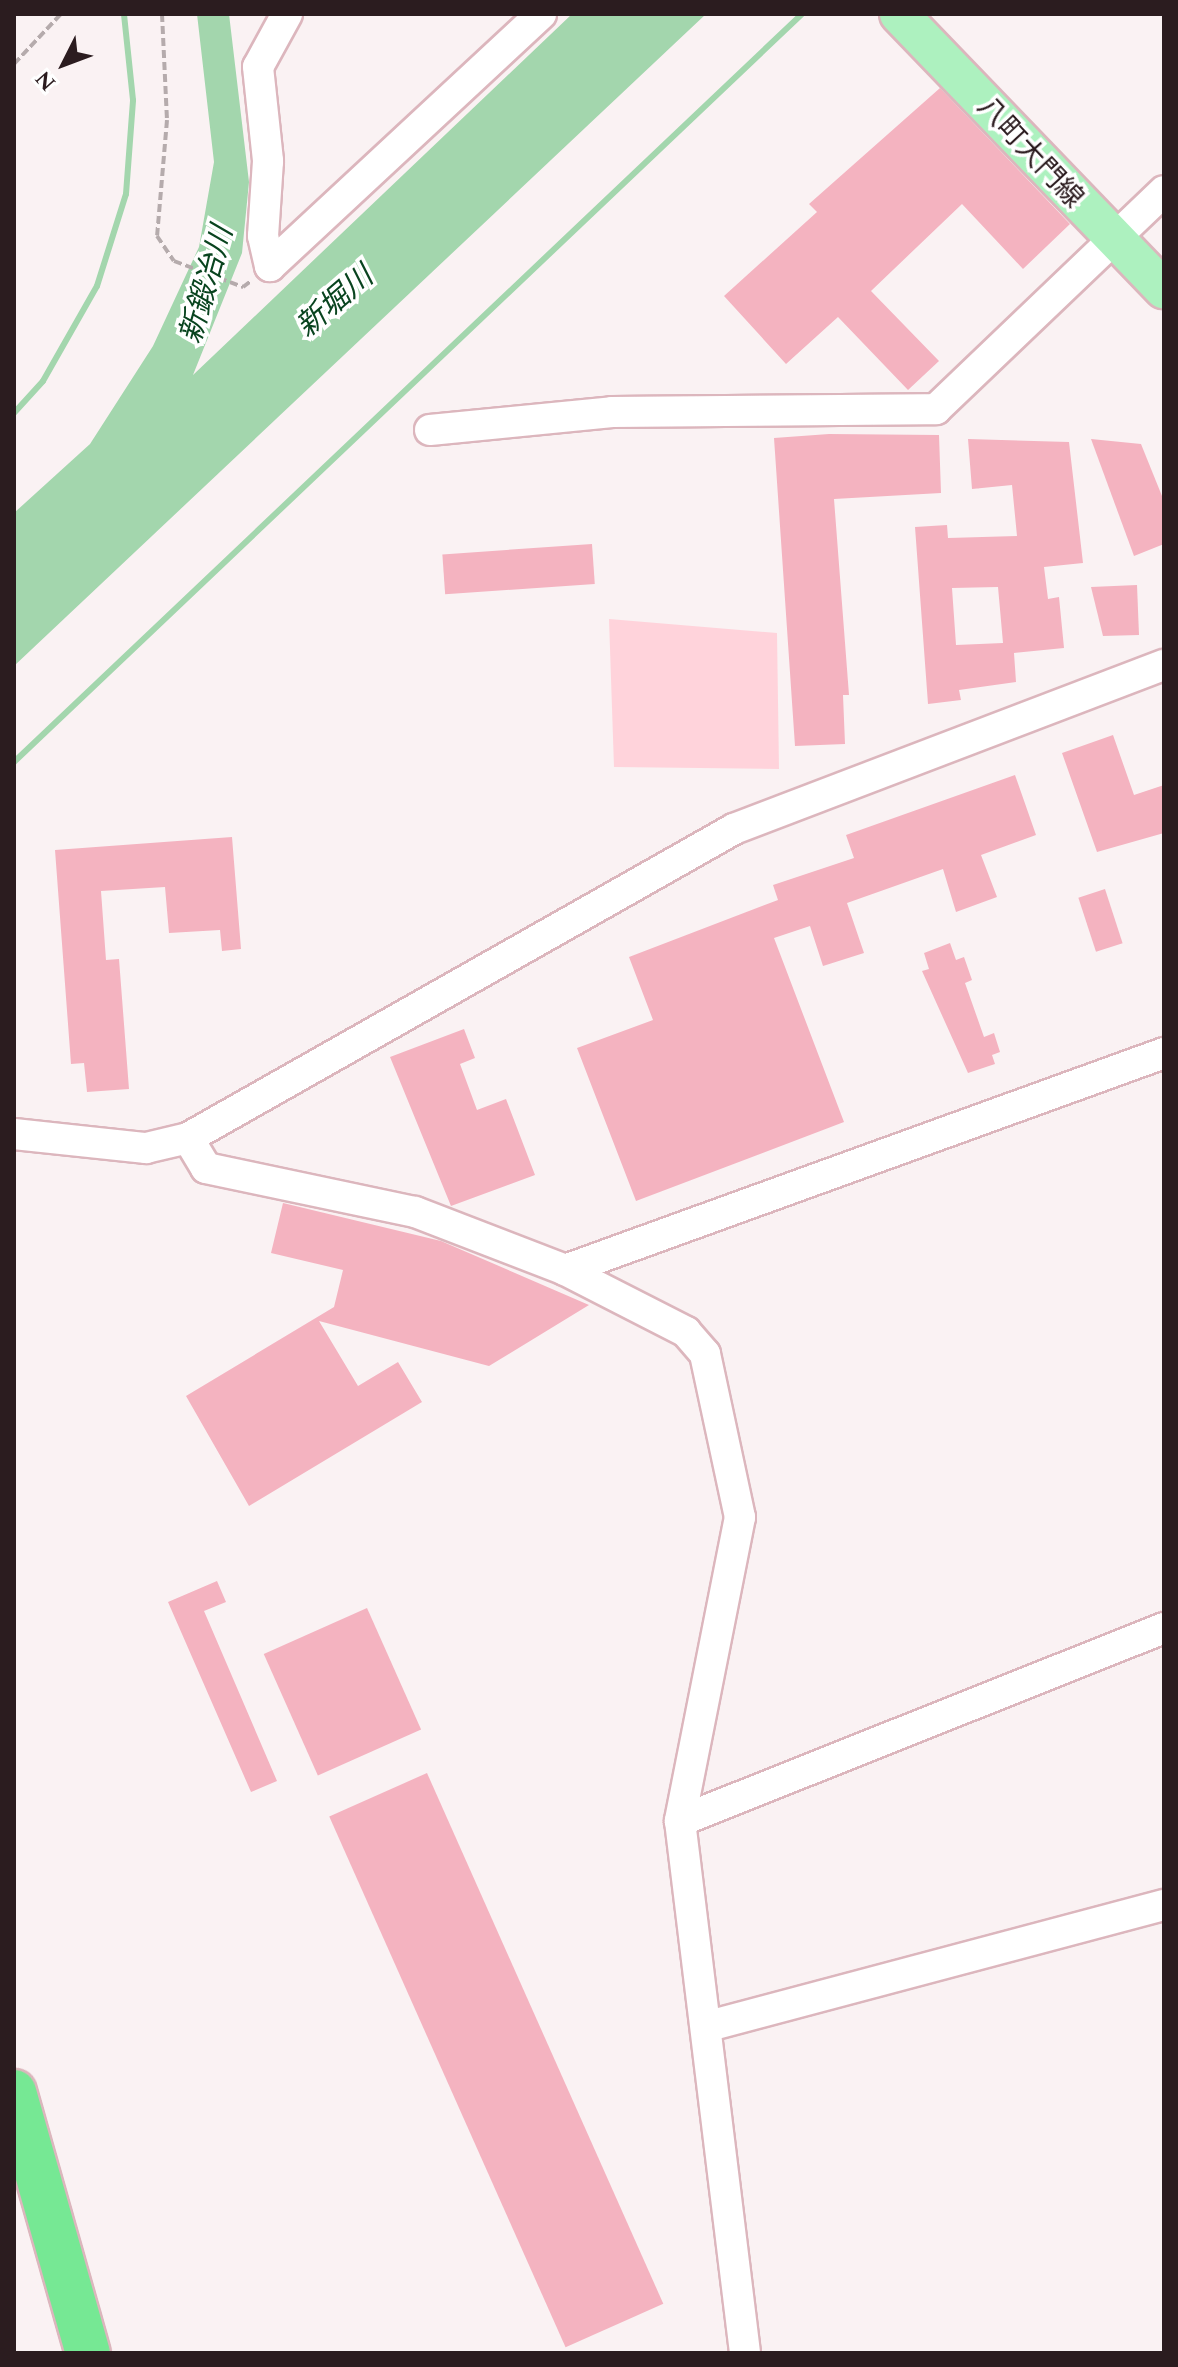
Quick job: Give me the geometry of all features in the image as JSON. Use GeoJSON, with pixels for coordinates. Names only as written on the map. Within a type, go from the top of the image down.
{"type":"FeatureCollection","features":[{"type":"Feature","properties":{"kind":"highway"},"geometry":{"type":"LineString","coordinates":[[14,2092],[88,2353]]}},
{"type":"Feature","properties":{"kind":"highway"},"geometry":{"type":"LineString","coordinates":[[14,2181],[62,2353]]}},
{"type":"Feature","properties":{"kind":"main road","name":"八町大門線"},"geometry":{"type":"LineString","coordinates":[[899,14],[1113,240],[1164,289]]}},
{"type":"Feature","properties":{"kind":"street"},"geometry":{"type":"LineString","coordinates":[[287,14],[258,67],[268,161],[263,236],[270,266],[541,14]]}},
{"type":"Feature","properties":{"kind":"street"},"geometry":{"type":"LineString","coordinates":[[430,430],[612,412],[936,409],[1164,191]]}},
{"type":"Feature","properties":{"kind":"street"},"geometry":{"type":"LineString","coordinates":[[14,1134],[146,1148],[188,1138],[734,829],[1164,665]]}},
{"type":"Feature","properties":{"kind":"street"},"geometry":{"type":"LineString","coordinates":[[565,1270],[1164,1053]]}},
{"type":"Feature","properties":{"kind":"street"},"geometry":{"type":"LineString","coordinates":[[188,1138],[206,1168],[415,1212],[565,1270],[686,1332],[705,1354],[740,1517],[680,1821],[709,2026],[745,2353]]}},
{"type":"Feature","properties":{"kind":"street"},"geometry":{"type":"LineString","coordinates":[[680,1821],[1164,1628]]}},
{"type":"Feature","properties":{"kind":"street"},"geometry":{"type":"LineString","coordinates":[[709,2026],[1164,1905]]}},
{"type":"Feature","properties":{"kind":"path"},"geometry":{"type":"LineString","coordinates":[[14,64],[61,14]]}},
{"type":"Feature","properties":{"kind":"path"},"geometry":{"type":"LineString","coordinates":[[162,14],[167,120],[157,236],[174,261],[243,287],[270,266]]}},
{"type":"Feature","properties":{"kind":"shaded area"},"geometry":{"type":"Polygon","coordinates":[[[609,619],[777,633],[779,769],[614,767],[609,619]]]}},
{"type":"Feature","properties":{"kind":"water"},"geometry":{"type":"Polygon","coordinates":[[[197,14],[229,14],[249,182],[242,253],[193,375],[572,14],[706,14],[14,666],[14,513],[90,444],[153,346],[199,247],[214,162],[197,14]]]}},
{"type":"Feature","properties":{"kind":"building"},"geometry":{"type":"Polygon","coordinates":[[[940,88],[1070,224],[1023,269],[962,204],[871,291],[939,361],[908,390],[838,317],[786,364],[724,296],[817,212],[809,204],[940,88]]]}},
{"type":"Feature","properties":{"kind":"building"},"geometry":{"type":"Polygon","coordinates":[[[829,434],[939,435],[941,493],[834,499],[849,695],[843,695],[845,744],[795,746],[774,438],[829,434]]]}},
{"type":"Feature","properties":{"kind":"building"},"geometry":{"type":"Polygon","coordinates":[[[968,439],[1069,442],[1083,563],[1044,567],[1048,599],[1059,597],[1064,648],[1014,653],[1016,682],[959,690],[961,700],[928,704],[915,527],[947,525],[948,538],[1017,536],[1012,485],[972,489],[968,439]],[[998,587],[952,588],[956,645],[1003,643],[998,587]]]}},
{"type":"Feature","properties":{"kind":"building"},"geometry":{"type":"Polygon","coordinates":[[[1091,439],[1141,444],[1164,501],[1164,544],[1134,556],[1091,439]]]}},
{"type":"Feature","properties":{"kind":"building"},"geometry":{"type":"Polygon","coordinates":[[[592,544],[595,584],[445,594],[442,554],[592,544]]]}},
{"type":"Feature","properties":{"kind":"building"},"geometry":{"type":"Polygon","coordinates":[[[1137,585],[1139,635],[1103,636],[1091,587],[1137,585]]]}},
{"type":"Feature","properties":{"kind":"building"},"geometry":{"type":"Polygon","coordinates":[[[1113,735],[1134,795],[1164,785],[1164,833],[1097,852],[1062,753],[1113,735]]]}},
{"type":"Feature","properties":{"kind":"building"},"geometry":{"type":"Polygon","coordinates":[[[1015,775],[1036,835],[981,855],[997,897],[956,912],[943,869],[847,903],[864,953],[823,966],[810,926],[774,938],[844,1122],[636,1201],[577,1048],[653,1020],[629,957],[778,900],[773,885],[854,858],[846,835],[1015,775]]]}},
{"type":"Feature","properties":{"kind":"building"},"geometry":{"type":"Polygon","coordinates":[[[232,837],[241,949],[222,951],[220,930],[169,933],[165,887],[101,891],[106,960],[119,959],[129,1089],[87,1092],[84,1063],[71,1064],[55,850],[232,837]]]}},
{"type":"Feature","properties":{"kind":"building"},"geometry":{"type":"Polygon","coordinates":[[[1105,889],[1123,943],[1096,952],[1078,898],[1105,889]]]}},
{"type":"Feature","properties":{"kind":"building"},"geometry":{"type":"Polygon","coordinates":[[[950,943],[956,960],[964,957],[972,980],[965,983],[984,1037],[994,1033],[1000,1052],[992,1055],[995,1064],[968,1073],[922,971],[929,969],[924,953],[950,943]]]}},
{"type":"Feature","properties":{"kind":"building"},"geometry":{"type":"Polygon","coordinates":[[[464,1029],[475,1058],[460,1064],[477,1110],[506,1099],[535,1175],[451,1206],[390,1057],[464,1029]]]}},
{"type":"Feature","properties":{"kind":"building"},"geometry":{"type":"Polygon","coordinates":[[[283,1203],[441,1241],[589,1305],[489,1366],[319,1321],[358,1386],[398,1362],[422,1402],[249,1506],[186,1396],[334,1307],[343,1270],[271,1253],[283,1203]]]}},
{"type":"Feature","properties":{"kind":"building"},"geometry":{"type":"Polygon","coordinates":[[[217,1581],[226,1602],[204,1611],[277,1781],[251,1792],[168,1602],[217,1581]]]}},
{"type":"Feature","properties":{"kind":"building"},"geometry":{"type":"Polygon","coordinates":[[[367,1608],[421,1730],[318,1775],[264,1654],[367,1608]]]}},
{"type":"Feature","properties":{"kind":"building"},"geometry":{"type":"Polygon","coordinates":[[[427,1773],[663,2304],[566,2347],[329,1817],[427,1773]]]}},
{"type":"Feature","properties":{"kind":"waterway"},"geometry":{"type":"LineString","coordinates":[[14,413],[43,381],[97,286],[126,194],[133,100],[124,14]]}},
{"type":"Feature","properties":{"kind":"waterway"},"geometry":{"type":"LineString","coordinates":[[14,762],[802,14]]}},
{"type":"Feature","properties":{"kind":"water label","name":"新鍛冶川"},"geometry":{"type":"Point","coordinates":[207,285]}},
{"type":"Feature","properties":{"kind":"water label","name":"新堀川"},"geometry":{"type":"Point","coordinates":[335,302]}}]}
